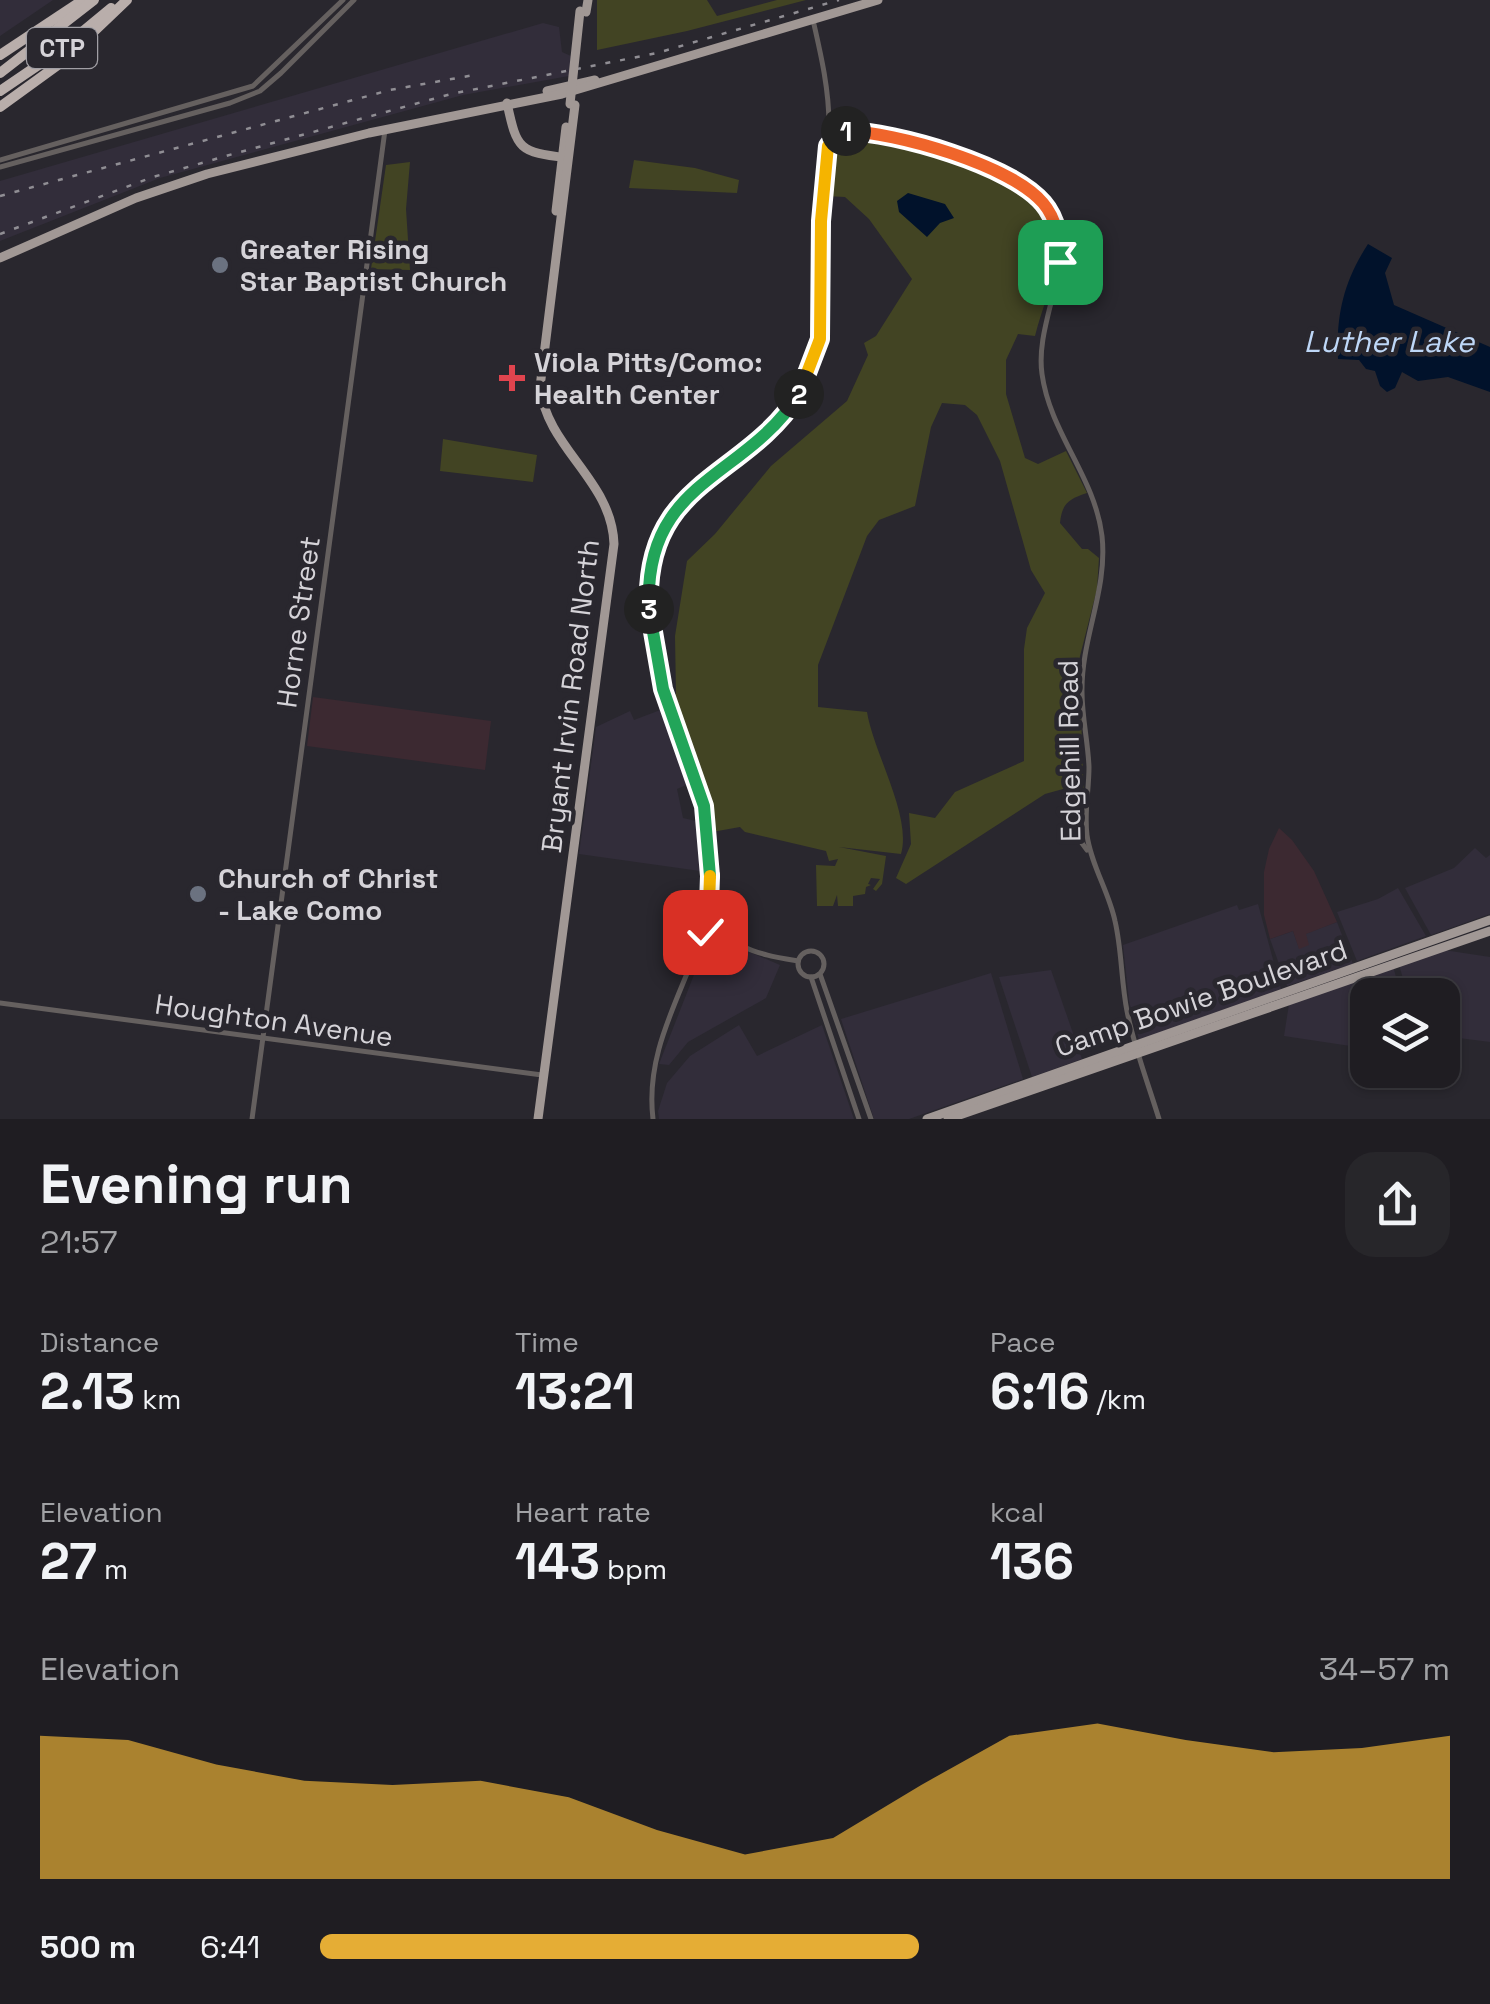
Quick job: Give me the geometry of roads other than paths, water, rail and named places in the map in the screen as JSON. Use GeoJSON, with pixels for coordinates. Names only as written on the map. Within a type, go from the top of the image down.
{"type":"FeatureCollection","features":[{"type":"Feature","properties":{"kind":"highway"},"geometry":{"type":"LineString","coordinates":[[0,55],[82,0]]}},
{"type":"Feature","properties":{"kind":"highway","name":"CTP"},"geometry":{"type":"LineString","coordinates":[[0,74],[94,0]]}},
{"type":"Feature","properties":{"kind":"highway","name":"CTP"},"geometry":{"type":"LineString","coordinates":[[0,91],[76,38],[119,0]]}},
{"type":"Feature","properties":{"kind":"highway"},"geometry":{"type":"LineString","coordinates":[[0,107],[62,62],[127,0]]}},
{"type":"Feature","properties":{"kind":"main road"},"geometry":{"type":"LineString","coordinates":[[438,118],[442,114],[550,96],[878,0]]}},
{"type":"Feature","properties":{"kind":"main road"},"geometry":{"type":"LineString","coordinates":[[572,104],[584,6]]}},
{"type":"Feature","properties":{"kind":"main road"},"geometry":{"type":"LineString","coordinates":[[0,258],[187,180],[602,81]]}},
{"type":"Feature","properties":{"kind":"main road"},"geometry":{"type":"LineString","coordinates":[[514,126],[524,108],[550,96]]}},
{"type":"Feature","properties":{"kind":"main road"},"geometry":{"type":"LineString","coordinates":[[509,103],[523,149],[565,156]]}},
{"type":"Feature","properties":{"kind":"main road","name":"Bryant Irvin Road North"},"geometry":{"type":"LineString","coordinates":[[558,218],[562,212],[565,133],[572,104]]}},
{"type":"Feature","properties":{"kind":"main road","name":"Bryant Irvin Road North"},"geometry":{"type":"LineString","coordinates":[[544,1075],[614,544],[612,520],[604,500],[555,435],[541,401],[540,374],[558,218],[559,176],[572,104]]}},
{"type":"Feature","properties":{"kind":"main road"},"geometry":{"type":"LineString","coordinates":[[482,112],[500,116],[514,126]]}},
{"type":"Feature","properties":{"kind":"main road"},"geometry":{"type":"LineString","coordinates":[[540,152],[554,147],[565,133]]}},
{"type":"Feature","properties":{"kind":"main road"},"geometry":{"type":"LineString","coordinates":[[540,152],[559,176]]}},
{"type":"Feature","properties":{"kind":"main road"},"geometry":{"type":"LineString","coordinates":[[1437,938],[1454,943],[1457,936],[1489,925]]}},
{"type":"Feature","properties":{"kind":"main road","name":"Camp Bowie Boulevard"},"geometry":{"type":"LineString","coordinates":[[1393,959],[1437,938],[1489,925]]}},
{"type":"Feature","properties":{"kind":"main road","name":"Camp Bowie Boulevard"},"geometry":{"type":"LineString","coordinates":[[946,1119],[1214,1021],[1393,959],[1477,935],[1489,925]]}},
{"type":"Feature","properties":{"kind":"main road","name":"Camp Bowie Boulevard"},"geometry":{"type":"LineString","coordinates":[[927,1119],[1137,1049]]}},
{"type":"Feature","properties":{"kind":"main road"},"geometry":{"type":"LineString","coordinates":[[538,1119],[544,1075]]}},
{"type":"Feature","properties":{"kind":"main road"},"geometry":{"type":"LineString","coordinates":[[946,1119],[945,1115],[962,1107]]}},
{"type":"Feature","properties":{"kind":"street"},"geometry":{"type":"LineString","coordinates":[[0,163],[230,103],[260,90],[343,0]]}},
{"type":"Feature","properties":{"kind":"street"},"geometry":{"type":"LineString","coordinates":[[0,163],[252,86],[336,11],[354,0]]}},
{"type":"Feature","properties":{"kind":"street"},"geometry":{"type":"LineString","coordinates":[[654,1119],[651,1086],[656,1053],[700,940],[709,904],[710,852],[704,806],[658,670],[650,618],[650,566],[664,530],[681,502],[770,429],[792,405],[808,376],[821,325],[821,221],[829,128],[826,81],[813,19]]}},
{"type":"Feature","properties":{"kind":"street"},"geometry":{"type":"LineString","coordinates":[[228,95],[230,103]]}},
{"type":"Feature","properties":{"kind":"street","name":"Edgehill Road"},"geometry":{"type":"LineString","coordinates":[[829,128],[948,153],[1015,180],[1042,201],[1056,228],[1060,262],[1044,326],[1042,372],[1049,406],[1090,487],[1103,546],[1102,582],[1086,646],[1082,682],[1088,752],[1086,830],[1090,853],[1114,916],[1126,1007],[1159,1119]]}},
{"type":"Feature","properties":{"kind":"street","name":"Horne Street"},"geometry":{"type":"LineString","coordinates":[[252,1119],[384,130]]}},
{"type":"Feature","properties":{"kind":"street"},"geometry":{"type":"LineString","coordinates":[[828,146],[848,130]]}},
{"type":"Feature","properties":{"kind":"street"},"geometry":{"type":"LineString","coordinates":[[1068,824],[1090,853]]}},
{"type":"Feature","properties":{"kind":"street"},"geometry":{"type":"LineString","coordinates":[[709,904],[718,930]]}},
{"type":"Feature","properties":{"kind":"street"},"geometry":{"type":"LineString","coordinates":[[700,940],[705,932],[718,930],[757,952],[798,961]]}},
{"type":"Feature","properties":{"kind":"street"},"geometry":{"type":"LineString","coordinates":[[806,952],[820,954],[825,964],[820,974],[811,977],[801,973],[798,961],[806,952]]}},
{"type":"Feature","properties":{"kind":"street"},"geometry":{"type":"LineString","coordinates":[[820,974],[871,1119]]}},
{"type":"Feature","properties":{"kind":"street"},"geometry":{"type":"LineString","coordinates":[[811,977],[858,1119]]}},
{"type":"Feature","properties":{"kind":"street","name":"Houghton Avenue"},"geometry":{"type":"LineString","coordinates":[[0,1003],[544,1075]]}},
{"type":"Feature","properties":{"kind":"water"},"geometry":{"type":"Polygon","coordinates":[[[908,193],[945,204],[954,218],[940,223],[927,237],[899,212],[897,201],[908,193]]]}},
{"type":"Feature","properties":{"kind":"water","name":"Luther Lake"},"geometry":{"type":"Polygon","coordinates":[[[1368,244],[1392,258],[1385,273],[1394,305],[1490,347],[1490,392],[1448,377],[1418,381],[1402,372],[1395,388],[1387,392],[1380,386],[1375,371],[1366,369],[1359,360],[1338,359],[1343,298],[1368,244]]]}},
{"type":"Feature","properties":{"kind":"railway"},"geometry":{"type":"LineString","coordinates":[[0,234],[153,177],[233,154],[451,94],[657,53],[839,0]]}},
{"type":"Feature","properties":{"kind":"railway"},"geometry":{"type":"LineString","coordinates":[[0,196],[390,90],[474,75]]}},
{"type":"Feature","properties":{"kind":"place","name":"Greater Rising Star Baptist Church"},"geometry":{"type":"Point","coordinates":[220,265]}},
{"type":"Feature","properties":{"kind":"place","name":"Viola Pitts/Como: Health Center"},"geometry":{"type":"Point","coordinates":[512,378]}},
{"type":"Feature","properties":{"kind":"place","name":"Church of Christ - Lake Como"},"geometry":{"type":"Point","coordinates":[198,894]}}]}
